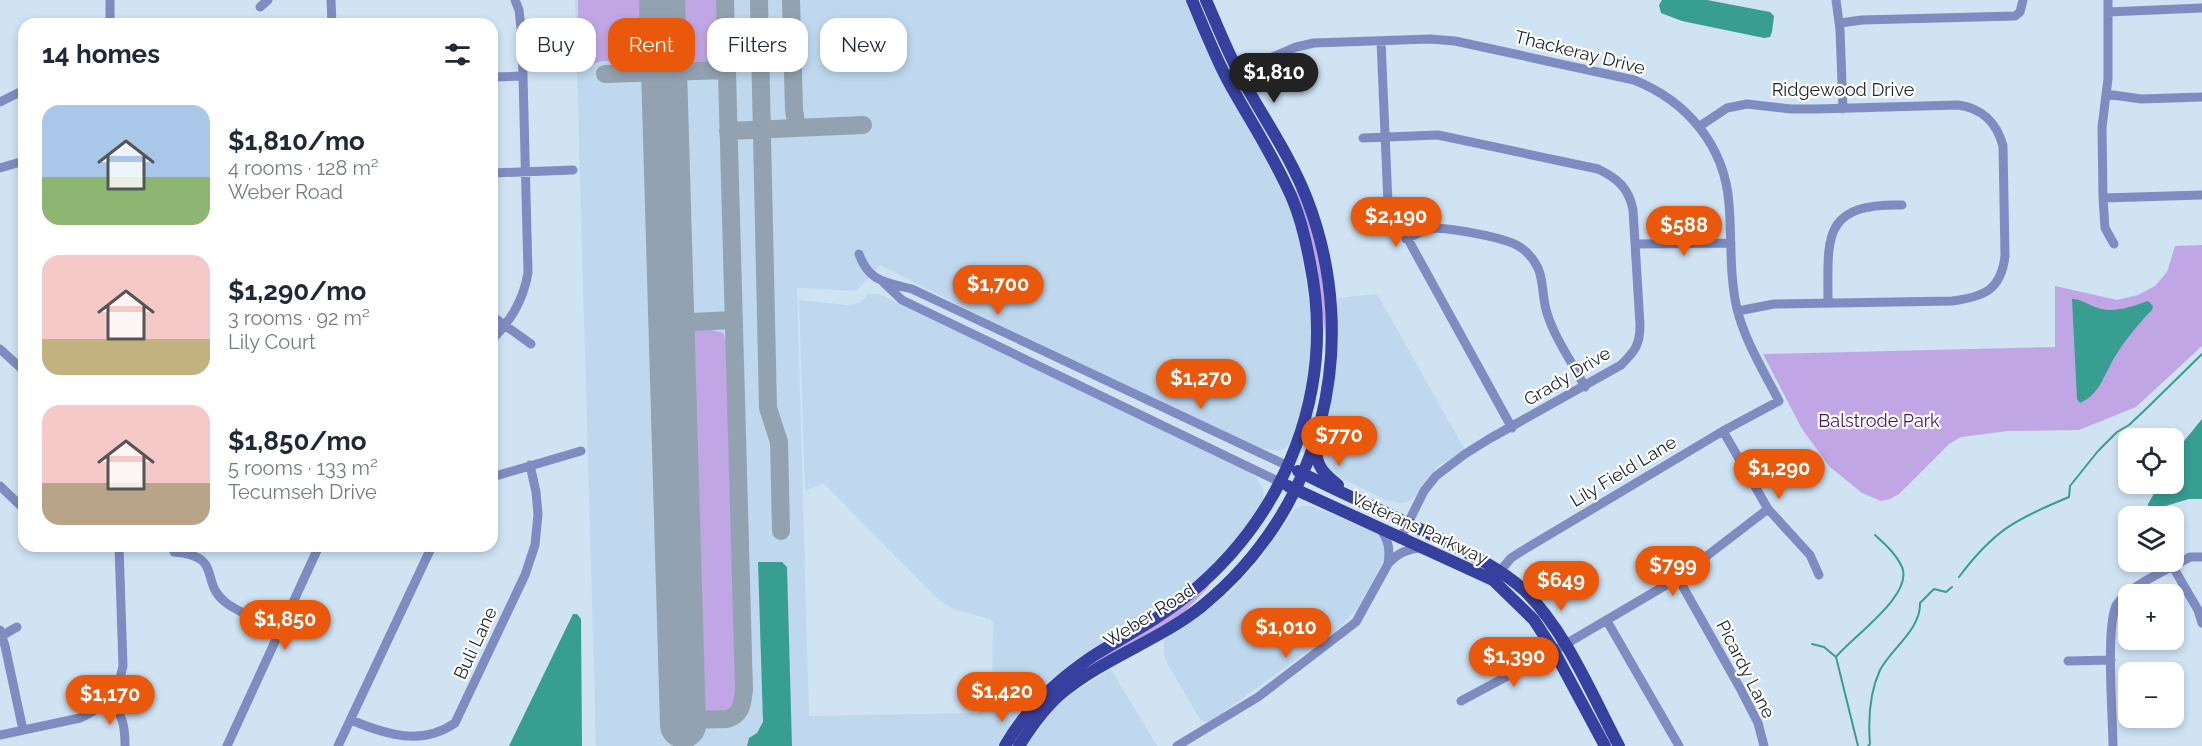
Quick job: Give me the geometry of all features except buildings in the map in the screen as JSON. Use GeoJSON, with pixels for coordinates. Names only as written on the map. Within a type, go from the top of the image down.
{"type":"FeatureCollection","features":[{"type":"Feature","properties":{"kind":"main road","name":"Weber Road"},"geometry":{"type":"LineString","coordinates":[[1019,746],[1029,729],[1061,694],[1092,671],[1186,618],[1230,581],[1264,540],[1303,474],[1326,405],[1332,355],[1332,311],[1325,258],[1314,218],[1301,184],[1233,75],[1192,0]]}},
{"type":"Feature","properties":{"kind":"main road","name":"Weber Road"},"geometry":{"type":"LineString","coordinates":[[1005,746],[1026,717],[1060,680],[1165,612],[1209,576],[1245,536],[1280,482],[1305,424],[1313,388],[1318,338],[1316,291],[1305,238],[1293,199],[1233,75],[1206,0]]}},
{"type":"Feature","properties":{"kind":"main road"},"geometry":{"type":"LineString","coordinates":[[1316,440],[1316,458],[1319,467],[1353,497]]}},
{"type":"Feature","properties":{"kind":"main road","name":"Veterans Parkway"},"geometry":{"type":"LineString","coordinates":[[1288,466],[1408,522],[1523,590],[1544,613],[1565,644],[1619,746]]}},
{"type":"Feature","properties":{"kind":"main road","name":"Veterans Parkway"},"geometry":{"type":"LineString","coordinates":[[1280,482],[1419,548],[1496,576],[1534,620],[1554,651],[1605,746]]}},
{"type":"Feature","properties":{"kind":"street"},"geometry":{"type":"LineString","coordinates":[[110,0],[110,18]]}},
{"type":"Feature","properties":{"kind":"street"},"geometry":{"type":"LineString","coordinates":[[260,7],[268,0]]}},
{"type":"Feature","properties":{"kind":"street"},"geometry":{"type":"LineString","coordinates":[[331,0],[332,18]]}},
{"type":"Feature","properties":{"kind":"street"},"geometry":{"type":"LineString","coordinates":[[498,334],[520,301],[528,273],[521,24],[514,0]]}},
{"type":"Feature","properties":{"kind":"street"},"geometry":{"type":"LineString","coordinates":[[1836,0],[1840,23],[1843,109]]}},
{"type":"Feature","properties":{"kind":"street"},"geometry":{"type":"LineString","coordinates":[[1840,23],[2015,16],[2020,12],[2023,0]]}},
{"type":"Feature","properties":{"kind":"street"},"geometry":{"type":"LineString","coordinates":[[2108,0],[2108,79],[2102,127],[2103,198],[2105,228],[2114,244]]}},
{"type":"Feature","properties":{"kind":"street"},"geometry":{"type":"LineString","coordinates":[[2108,12],[2186,4],[2202,8]]}},
{"type":"Feature","properties":{"kind":"street"},"geometry":{"type":"LineString","coordinates":[[1381,41],[1388,203],[1512,428]]}},
{"type":"Feature","properties":{"kind":"street","name":"Thackeray Drive"},"geometry":{"type":"LineString","coordinates":[[1233,75],[1296,47],[1324,42],[1455,41],[1615,74],[1641,82],[1661,92],[1700,126],[1717,155],[1726,179],[1733,286],[1738,311],[1756,355],[1779,401]]}},
{"type":"Feature","properties":{"kind":"street"},"geometry":{"type":"LineString","coordinates":[[498,78],[523,76]]}},
{"type":"Feature","properties":{"kind":"street"},"geometry":{"type":"LineString","coordinates":[[0,102],[18,93]]}},
{"type":"Feature","properties":{"kind":"street"},"geometry":{"type":"LineString","coordinates":[[2106,94],[2141,99],[2202,97]]}},
{"type":"Feature","properties":{"kind":"street","name":"Ridgewood Drive"},"geometry":{"type":"LineString","coordinates":[[1700,126],[1727,108],[1757,104],[1791,109],[1958,105],[1974,108],[1989,118]]}},
{"type":"Feature","properties":{"kind":"street"},"geometry":{"type":"LineString","coordinates":[[1738,311],[1774,304],[1952,301],[1972,299],[1998,290],[2005,256],[2003,152],[1999,134],[1989,118],[1996,110]]}},
{"type":"Feature","properties":{"kind":"street","name":"Grady Drive"},"geometry":{"type":"LineString","coordinates":[[1363,138],[1438,135],[1598,170],[1613,176],[1631,198],[1636,244],[1640,325],[1640,337],[1636,350],[1621,365],[1467,453],[1436,476],[1400,539]]}},
{"type":"Feature","properties":{"kind":"street"},"geometry":{"type":"LineString","coordinates":[[0,168],[18,163]]}},
{"type":"Feature","properties":{"kind":"street"},"geometry":{"type":"LineString","coordinates":[[498,173],[573,170]]}},
{"type":"Feature","properties":{"kind":"street"},"geometry":{"type":"LineString","coordinates":[[2103,198],[2202,195]]}},
{"type":"Feature","properties":{"kind":"street"},"geometry":{"type":"LineString","coordinates":[[1828,303],[1827,253],[1838,216],[1865,206],[1902,205]]}},
{"type":"Feature","properties":{"kind":"street"},"geometry":{"type":"LineString","coordinates":[[1406,239],[1435,228],[1506,242],[1520,247],[1537,266],[1546,311],[1552,327],[1585,387]]}},
{"type":"Feature","properties":{"kind":"street"},"geometry":{"type":"LineString","coordinates":[[1636,244],[1731,243]]}},
{"type":"Feature","properties":{"kind":"street"},"geometry":{"type":"LineString","coordinates":[[859,254],[864,269],[883,281],[902,300],[1280,482]]}},
{"type":"Feature","properties":{"kind":"street"},"geometry":{"type":"LineString","coordinates":[[883,281],[912,289],[1288,466]]}},
{"type":"Feature","properties":{"kind":"street"},"geometry":{"type":"LineString","coordinates":[[498,321],[531,344]]}},
{"type":"Feature","properties":{"kind":"street"},"geometry":{"type":"LineString","coordinates":[[0,349],[18,366]]}},
{"type":"Feature","properties":{"kind":"street","name":"Lily Field Lane"},"geometry":{"type":"LineString","coordinates":[[1496,576],[1511,558],[1522,551],[1723,431],[1779,401]]}},
{"type":"Feature","properties":{"kind":"street"},"geometry":{"type":"LineString","coordinates":[[1723,431],[1768,508],[1810,555],[1819,575]]}},
{"type":"Feature","properties":{"kind":"street"},"geometry":{"type":"LineString","coordinates":[[498,475],[581,450]]}},
{"type":"Feature","properties":{"kind":"street","name":"Buli Lane"},"geometry":{"type":"LineString","coordinates":[[351,720],[410,744],[433,740],[446,733],[455,723],[525,575],[535,545],[538,514],[530,465]]}},
{"type":"Feature","properties":{"kind":"street"},"geometry":{"type":"LineString","coordinates":[[0,486],[18,503]]}},
{"type":"Feature","properties":{"kind":"street"},"geometry":{"type":"LineString","coordinates":[[1461,701],[1607,621],[1678,578],[1768,508]]}},
{"type":"Feature","properties":{"kind":"street"},"geometry":{"type":"LineString","coordinates":[[1381,530],[1388,540],[1390,550],[1388,564]]}},
{"type":"Feature","properties":{"kind":"street"},"geometry":{"type":"LineString","coordinates":[[1177,746],[1258,697],[1356,622],[1388,564],[1403,551],[1419,548]]}},
{"type":"Feature","properties":{"kind":"street"},"geometry":{"type":"LineString","coordinates":[[0,735],[80,718],[109,700],[123,666],[119,552]]}},
{"type":"Feature","properties":{"kind":"street"},"geometry":{"type":"LineString","coordinates":[[174,552],[199,557],[209,570],[215,588],[225,602],[280,629]]}},
{"type":"Feature","properties":{"kind":"street"},"geometry":{"type":"LineString","coordinates":[[226,746],[316,552]]}},
{"type":"Feature","properties":{"kind":"street"},"geometry":{"type":"LineString","coordinates":[[338,746],[429,552]]}},
{"type":"Feature","properties":{"kind":"street"},"geometry":{"type":"LineString","coordinates":[[2184,561],[2190,557],[2202,557]]}},
{"type":"Feature","properties":{"kind":"street"},"geometry":{"type":"LineString","coordinates":[[2113,746],[2110,626],[2116,605],[2129,592],[2164,572]]}},
{"type":"Feature","properties":{"kind":"street"},"geometry":{"type":"LineString","coordinates":[[2176,572],[2198,610],[2202,624]]}},
{"type":"Feature","properties":{"kind":"street","name":"Picardy Lane"},"geometry":{"type":"LineString","coordinates":[[1678,578],[1758,723],[1764,746]]}},
{"type":"Feature","properties":{"kind":"street"},"geometry":{"type":"LineString","coordinates":[[1607,621],[1679,746]]}},
{"type":"Feature","properties":{"kind":"street"},"geometry":{"type":"LineString","coordinates":[[17,627],[1,633],[23,730]]}},
{"type":"Feature","properties":{"kind":"street"},"geometry":{"type":"LineString","coordinates":[[2068,661],[2111,660]]}},
{"type":"Feature","properties":{"kind":"street"},"geometry":{"type":"LineString","coordinates":[[109,700],[118,709],[123,719],[125,746]]}},
{"type":"Feature","properties":{"kind":"shaded area"},"geometry":{"type":"Polygon","coordinates":[[[575,0],[1188,0],[1204,47],[1273,167],[1294,215],[1313,331],[1305,400],[1291,443],[1278,451],[1260,448],[981,316],[880,265],[856,291],[797,288],[809,716],[978,713],[992,687],[993,623],[990,619],[953,609],[939,600],[823,483],[805,491],[799,300],[847,305],[859,303],[868,294],[879,294],[1246,470],[1257,479],[1263,489],[1264,498],[1261,506],[1228,551],[1200,578],[1048,682],[1012,722],[999,746],[596,746],[577,72],[596,72],[596,18],[576,18],[575,0]]]}},
{"type":"Feature","properties":{"kind":"shaded area"},"geometry":{"type":"Polygon","coordinates":[[[1662,0],[1707,0],[1770,12],[1774,16],[1772,32],[1770,37],[1764,38],[1682,21],[1661,13],[1659,5],[1662,0]]]}},
{"type":"Feature","properties":{"kind":"shaded area"},"geometry":{"type":"Polygon","coordinates":[[[1377,294],[1465,450],[1437,467],[1416,496],[1402,503],[1386,500],[1339,477],[1329,469],[1323,459],[1323,435],[1336,368],[1338,298],[1377,294]]]}},
{"type":"Feature","properties":{"kind":"shaded area"},"geometry":{"type":"Polygon","coordinates":[[[2072,299],[2108,310],[2122,309],[2148,301],[2153,306],[2120,349],[2093,395],[2080,403],[2077,399],[2072,299]]]}},
{"type":"Feature","properties":{"kind":"shaded area"},"geometry":{"type":"Polygon","coordinates":[[[2202,419],[2202,499],[2189,499],[2165,506],[2148,506],[2154,494],[2184,494],[2184,441],[2202,419]]]}},
{"type":"Feature","properties":{"kind":"shaded area"},"geometry":{"type":"Polygon","coordinates":[[[1311,506],[1378,533],[1384,539],[1385,557],[1359,607],[1337,630],[1211,721],[1206,722],[1200,719],[1167,663],[1164,655],[1164,641],[1167,636],[1230,593],[1256,564],[1295,509],[1311,506]]]}},
{"type":"Feature","properties":{"kind":"shaded area"},"geometry":{"type":"Polygon","coordinates":[[[758,562],[782,562],[787,567],[792,746],[747,746],[749,738],[757,733],[763,722],[758,562]]]}},
{"type":"Feature","properties":{"kind":"shaded area"},"geometry":{"type":"Polygon","coordinates":[[[573,614],[577,614],[581,619],[582,746],[509,746],[573,614]]]}},
{"type":"Feature","properties":{"kind":"shaded area"},"geometry":{"type":"Polygon","coordinates":[[[1111,669],[1157,746],[1026,746],[1055,707],[1111,669]]]}},
{"type":"Feature","properties":{"kind":"green space"},"geometry":{"type":"Polygon","coordinates":[[[578,0],[648,0],[648,18],[608,18],[608,62],[596,63],[596,18],[578,18],[578,0]]]}},
{"type":"Feature","properties":{"kind":"green space"},"geometry":{"type":"Polygon","coordinates":[[[676,0],[720,0],[720,18],[707,18],[707,63],[695,64],[695,18],[677,18],[676,0]]]}},
{"type":"Feature","properties":{"kind":"green space"},"geometry":{"type":"Polygon","coordinates":[[[1297,190],[1312,228],[1323,270],[1327,302],[1326,339],[1320,298],[1294,192],[1297,190]]]}},
{"type":"Feature","properties":{"kind":"green space","name":"Balstrode Park"},"geometry":{"type":"Polygon","coordinates":[[[2202,245],[2202,346],[2136,407],[2079,430],[2008,431],[1961,437],[1949,444],[1899,494],[1890,499],[1881,501],[1862,493],[1830,467],[1802,429],[1763,354],[2055,347],[2055,286],[2117,300],[2138,295],[2155,286],[2167,272],[2175,246],[2202,245]]]}},
{"type":"Feature","properties":{"kind":"green space"},"geometry":{"type":"Polygon","coordinates":[[[704,328],[723,333],[728,347],[738,620],[738,693],[734,708],[715,714],[696,708],[685,333],[704,328]]]}},
{"type":"Feature","properties":{"kind":"green space"},"geometry":{"type":"Polygon","coordinates":[[[1207,584],[1209,586],[1181,616],[1078,675],[1076,673],[1207,584]]]}},
{"type":"Feature","properties":{"kind":"waterway"},"geometry":{"type":"LineString","coordinates":[[1959,577],[1984,548],[2007,528],[2034,512],[2069,497],[2070,486],[2098,451],[2117,432],[2129,425],[2202,354]]}},
{"type":"Feature","properties":{"kind":"waterway"},"geometry":{"type":"LineString","coordinates":[[1836,657],[1891,603],[1903,578],[1902,567],[1897,558],[1875,535]]}},
{"type":"Feature","properties":{"kind":"waterway"},"geometry":{"type":"LineString","coordinates":[[1868,746],[1870,744],[1871,697],[1880,670],[1911,630],[1916,621],[1920,603],[1934,589],[1946,592],[1952,587]]}},
{"type":"Feature","properties":{"kind":"waterway"},"geometry":{"type":"LineString","coordinates":[[1812,644],[1824,647],[1836,657],[1858,746]]}},
{"type":"Feature","properties":{"kind":"taxiway"},"geometry":{"type":"LineString","coordinates":[[683,720],[732,717],[740,708],[744,690],[725,0]]}},
{"type":"Feature","properties":{"kind":"taxiway"},"geometry":{"type":"LineString","coordinates":[[759,0],[768,408],[779,442],[781,531]]}},
{"type":"Feature","properties":{"kind":"taxiway"},"geometry":{"type":"LineString","coordinates":[[791,0],[794,110],[797,128]]}},
{"type":"Feature","properties":{"kind":"taxiway"},"geometry":{"type":"LineString","coordinates":[[605,74],[707,71]]}},
{"type":"Feature","properties":{"kind":"taxiway"},"geometry":{"type":"LineString","coordinates":[[728,131],[863,125]]}},
{"type":"Feature","properties":{"kind":"taxiway"},"geometry":{"type":"LineString","coordinates":[[671,323],[733,320]]}},
{"type":"Feature","properties":{"kind":"runway"},"geometry":{"type":"LineString","coordinates":[[662,0],[683,725]]}}]}
